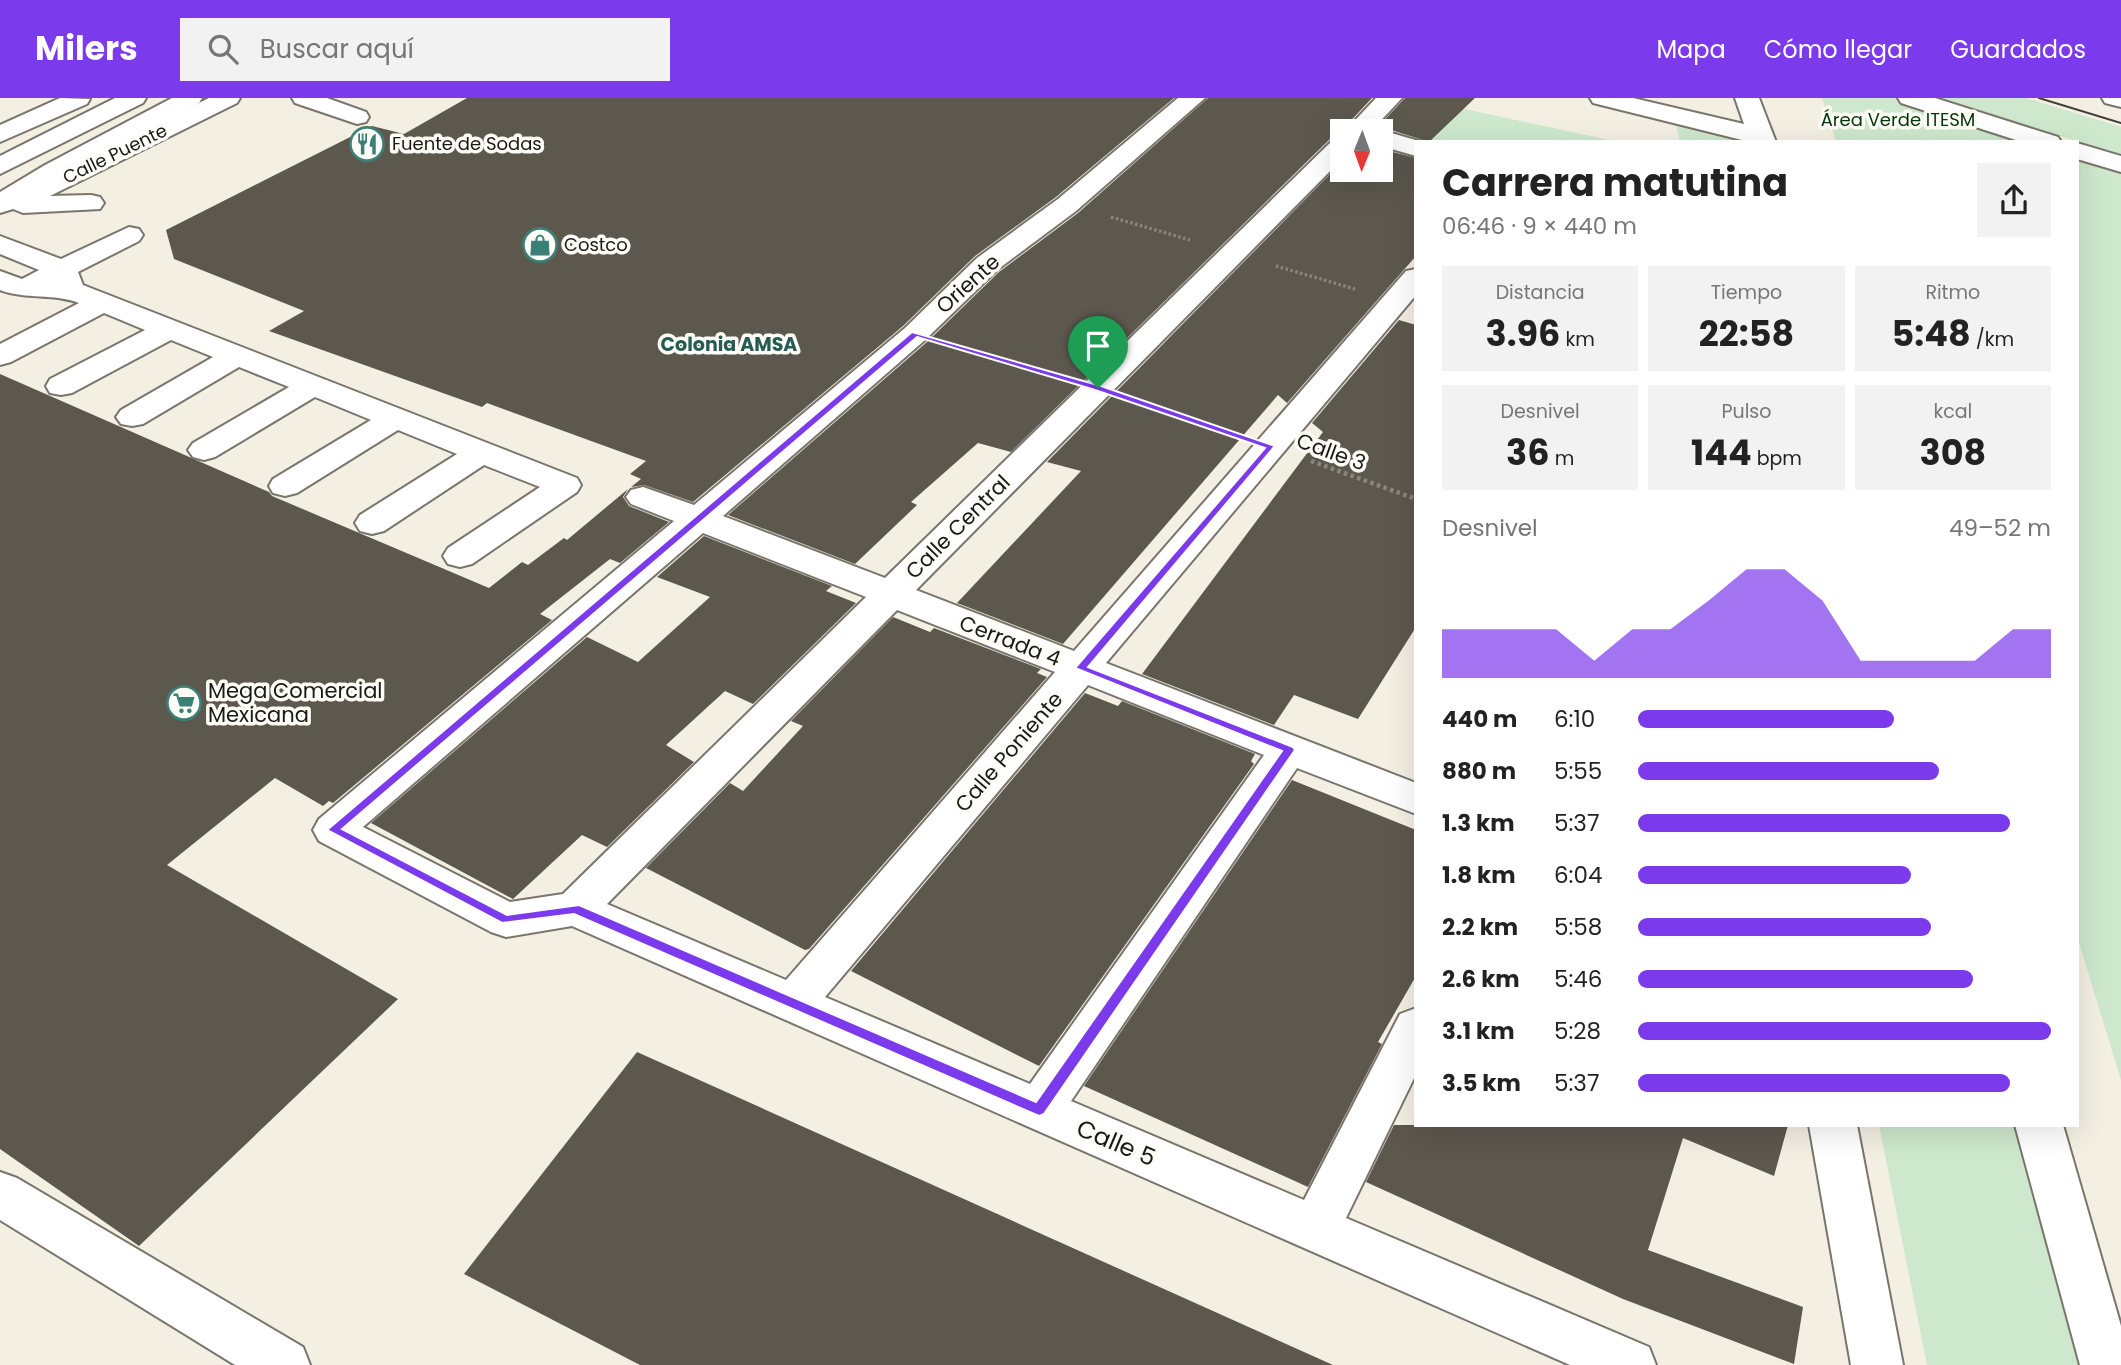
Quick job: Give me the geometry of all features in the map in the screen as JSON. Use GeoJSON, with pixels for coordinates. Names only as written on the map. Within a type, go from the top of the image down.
{"type":"FeatureCollection","features":[{"type":"Feature","properties":{"kind":"street"},"geometry":{"type":"LineString","coordinates":[[4,130],[80,98]]}},
{"type":"Feature","properties":{"kind":"street","name":"Calle Puente"},"geometry":{"type":"LineString","coordinates":[[0,166],[134,98]]}},
{"type":"Feature","properties":{"kind":"street"},"geometry":{"type":"LineString","coordinates":[[0,205],[54,170],[190,98]]}},
{"type":"Feature","properties":{"kind":"street","name":"Calle Puente"},"geometry":{"type":"LineString","coordinates":[[0,205],[46,188],[228,98]]}},
{"type":"Feature","properties":{"kind":"street"},"geometry":{"type":"LineString","coordinates":[[304,98],[365,105]]}},
{"type":"Feature","properties":{"kind":"street"},"geometry":{"type":"LineString","coordinates":[[1369,119],[1390,98]]}},
{"type":"Feature","properties":{"kind":"street"},"geometry":{"type":"LineString","coordinates":[[1602,98],[1655,114],[1762,139]]}},
{"type":"Feature","properties":{"kind":"street"},"geometry":{"type":"LineString","coordinates":[[1747,98],[1762,139]]}},
{"type":"Feature","properties":{"kind":"street"},"geometry":{"type":"LineString","coordinates":[[1910,98],[2043,140]]}},
{"type":"Feature","properties":{"kind":"street"},"geometry":{"type":"LineString","coordinates":[[2114,98],[2121,100]]}},
{"type":"Feature","properties":{"kind":"street","name":"Oriente"},"geometry":{"type":"LineString","coordinates":[[575,909],[506,920],[333,830],[915,334],[987,264],[1067,205],[1178,102]]}},
{"type":"Feature","properties":{"kind":"street"},"geometry":{"type":"LineString","coordinates":[[1393,141],[1414,147]]}},
{"type":"Feature","properties":{"kind":"street"},"geometry":{"type":"LineString","coordinates":[[2079,152],[2121,164]]}},
{"type":"Feature","properties":{"kind":"street","name":"Calle Central"},"geometry":{"type":"LineString","coordinates":[[575,909],[1330,157]]}},
{"type":"Feature","properties":{"kind":"street"},"geometry":{"type":"LineString","coordinates":[[0,205],[91,203]]}},
{"type":"Feature","properties":{"kind":"street"},"geometry":{"type":"LineString","coordinates":[[8,290],[67,279],[129,235]]}},
{"type":"Feature","properties":{"kind":"street"},"geometry":{"type":"LineString","coordinates":[[0,244],[67,279],[104,303],[565,485],[460,556]]}},
{"type":"Feature","properties":{"kind":"street","name":"Calle Poniente"},"geometry":{"type":"LineString","coordinates":[[793,1003],[1414,279]]}},
{"type":"Feature","properties":{"kind":"street"},"geometry":{"type":"LineString","coordinates":[[0,356],[104,303]]}},
{"type":"Feature","properties":{"kind":"street"},"geometry":{"type":"LineString","coordinates":[[61,386],[169,328]]}},
{"type":"Feature","properties":{"kind":"street"},"geometry":{"type":"LineString","coordinates":[[132,417],[237,355]]}},
{"type":"Feature","properties":{"kind":"street"},"geometry":{"type":"LineString","coordinates":[[204,450],[314,386]]}},
{"type":"Feature","properties":{"kind":"street"},"geometry":{"type":"LineString","coordinates":[[285,486],[396,418]]}},
{"type":"Feature","properties":{"kind":"street"},"geometry":{"type":"LineString","coordinates":[[372,523],[482,452]]}},
{"type":"Feature","properties":{"kind":"street","name":"Cerrada 4"},"geometry":{"type":"LineString","coordinates":[[643,497],[1414,798]]}},
{"type":"Feature","properties":{"kind":"street"},"geometry":{"type":"LineString","coordinates":[[1039,1110],[1289,750]]}},
{"type":"Feature","properties":{"kind":"street","name":"Calle 5"},"geometry":{"type":"LineString","coordinates":[[575,909],[1630,1365]]}},
{"type":"Feature","properties":{"kind":"street"},"geometry":{"type":"LineString","coordinates":[[1315,1229],[1414,1031]]}},
{"type":"Feature","properties":{"kind":"street"},"geometry":{"type":"LineString","coordinates":[[1833,1127],[1877,1365]]}},
{"type":"Feature","properties":{"kind":"street"},"geometry":{"type":"LineString","coordinates":[[2040,1127],[2106,1365]]}},
{"type":"Feature","properties":{"kind":"street"},"geometry":{"type":"LineString","coordinates":[[0,1194],[284,1365]]}},
{"type":"Feature","properties":{"kind":"path","name":"Calle 3"},"geometry":{"type":"LineString","coordinates":[[915,334],[1098,388],[1271,446],[1414,498]]}},
{"type":"Feature","properties":{"kind":"green space"},"geometry":{"type":"Polygon","coordinates":[[[1412,98],[1609,140],[1419,140],[1393,133],[1393,119],[1387,119],[1412,98]]]}},
{"type":"Feature","properties":{"kind":"green space","name":"Área Verde ITESM"},"geometry":{"type":"Polygon","coordinates":[[[1822,98],[1899,98],[2030,140],[1835,140],[1822,98]]]}},
{"type":"Feature","properties":{"kind":"green space"},"geometry":{"type":"Polygon","coordinates":[[[1940,98],[2026,98],[2121,127],[2121,155],[1940,98]]]}},
{"type":"Feature","properties":{"kind":"green space"},"geometry":{"type":"Polygon","coordinates":[[[1676,125],[1736,140],[1680,140],[1676,125]]]}},
{"type":"Feature","properties":{"kind":"green space"},"geometry":{"type":"Polygon","coordinates":[[[2079,156],[2121,169],[2121,1080],[2079,943],[2079,156]]]}},
{"type":"Feature","properties":{"kind":"green space"},"geometry":{"type":"Polygon","coordinates":[[[1879,1127],[2016,1127],[2083,1365],[1927,1365],[1879,1127]]]}},
{"type":"Feature","properties":{"kind":"building","name":"Costco"},"geometry":{"type":"Polygon","coordinates":[[[467,98],[1174,98],[1056,197],[975,256],[903,326],[693,502],[644,485],[631,487],[641,479],[630,474],[646,461],[487,403],[482,407],[269,331],[304,311],[174,259],[166,230],[372,126],[404,134],[467,98]]]}},
{"type":"Feature","properties":{"kind":"building"},"geometry":{"type":"Polygon","coordinates":[[[1208,98],[1372,98],[1352,119],[1330,119],[1330,139],[1011,452],[978,443],[911,502],[917,505],[855,564],[728,515],[927,342],[999,272],[1078,213],[1208,98]]]}},
{"type":"Feature","properties":{"kind":"building"},"geometry":{"type":"Polygon","coordinates":[[[1405,98],[1475,98],[1431,140],[1393,131],[1393,119],[1385,119],[1405,98]]]}},
{"type":"Feature","properties":{"kind":"building"},"geometry":{"type":"Polygon","coordinates":[[[1393,152],[1414,157],[1414,258],[1287,403],[1278,395],[1063,644],[957,603],[1081,471],[1047,462],[1330,174],[1330,182],[1393,182],[1393,152]]]}},
{"type":"Feature","properties":{"kind":"building"},"geometry":{"type":"Polygon","coordinates":[[[1399,320],[1414,324],[1414,630],[1358,719],[1294,695],[1274,725],[1142,674],[1323,432],[1312,423],[1399,320]]]}},
{"type":"Feature","properties":{"kind":"building","name":"Mega Comercial Mexicana"},"geometry":{"type":"Polygon","coordinates":[[[0,374],[269,492],[272,496],[489,588],[522,562],[528,565],[564,538],[567,540],[628,489],[623,497],[629,506],[669,522],[620,563],[610,559],[540,614],[552,620],[333,803],[329,801],[323,806],[275,778],[167,865],[398,999],[139,1246],[0,1149],[0,374]]]}},
{"type":"Feature","properties":{"kind":"building"},"geometry":{"type":"Polygon","coordinates":[[[704,536],[832,586],[826,591],[856,603],[753,704],[725,691],[666,745],[694,762],[607,847],[582,835],[513,899],[371,823],[587,637],[638,662],[710,597],[657,577],[704,536]]]}},
{"type":"Feature","properties":{"kind":"building"},"geometry":{"type":"Polygon","coordinates":[[[893,617],[930,632],[934,628],[1041,669],[1037,673],[1047,677],[809,949],[805,950],[646,868],[730,783],[743,791],[803,726],[791,721],[893,617]]]}},
{"type":"Feature","properties":{"kind":"building"},"geometry":{"type":"Polygon","coordinates":[[[1085,693],[1118,706],[1122,701],[1255,754],[1251,761],[1254,764],[1039,1066],[851,971],[1085,693]]]}},
{"type":"Feature","properties":{"kind":"building"},"geometry":{"type":"Polygon","coordinates":[[[1292,780],[1414,829],[1414,979],[1378,1042],[1382,1044],[1308,1187],[1084,1086],[1292,780]]]}},
{"type":"Feature","properties":{"kind":"building"},"geometry":{"type":"Polygon","coordinates":[[[637,1052],[1333,1365],[640,1365],[464,1274],[637,1052]]]}},
{"type":"Feature","properties":{"kind":"building"},"geometry":{"type":"Polygon","coordinates":[[[1394,1125],[1787,1127],[1774,1176],[1683,1138],[1648,1250],[1803,1307],[1794,1364],[1623,1299],[1366,1182],[1394,1125]]]}},
{"type":"Feature","properties":{"kind":"tram line"},"geometry":{"type":"LineString","coordinates":[[2039,98],[2121,123]]}},
{"type":"Feature","properties":{"kind":"place","name":"Fuente de Sodas"},"geometry":{"type":"Point","coordinates":[367,144]}},
{"type":"Feature","properties":{"kind":"place","name":"Costco"},"geometry":{"type":"Point","coordinates":[540,245]}},
{"type":"Feature","properties":{"kind":"place","name":"Mega Comercial Mexicana"},"geometry":{"type":"Point","coordinates":[184,703]}},
{"type":"Feature","properties":{"kind":"district","name":"Colonia AMSA"},"geometry":{"type":"Point","coordinates":[729,344]}},
{"type":"Feature","properties":{"kind":"route"},"geometry":{"type":"LineString","coordinates":[[915,334],[1098,388],[1271,446],[1080,668],[1289,750],[1039,1110],[575,909],[506,920],[333,830],[915,334]]}}]}
